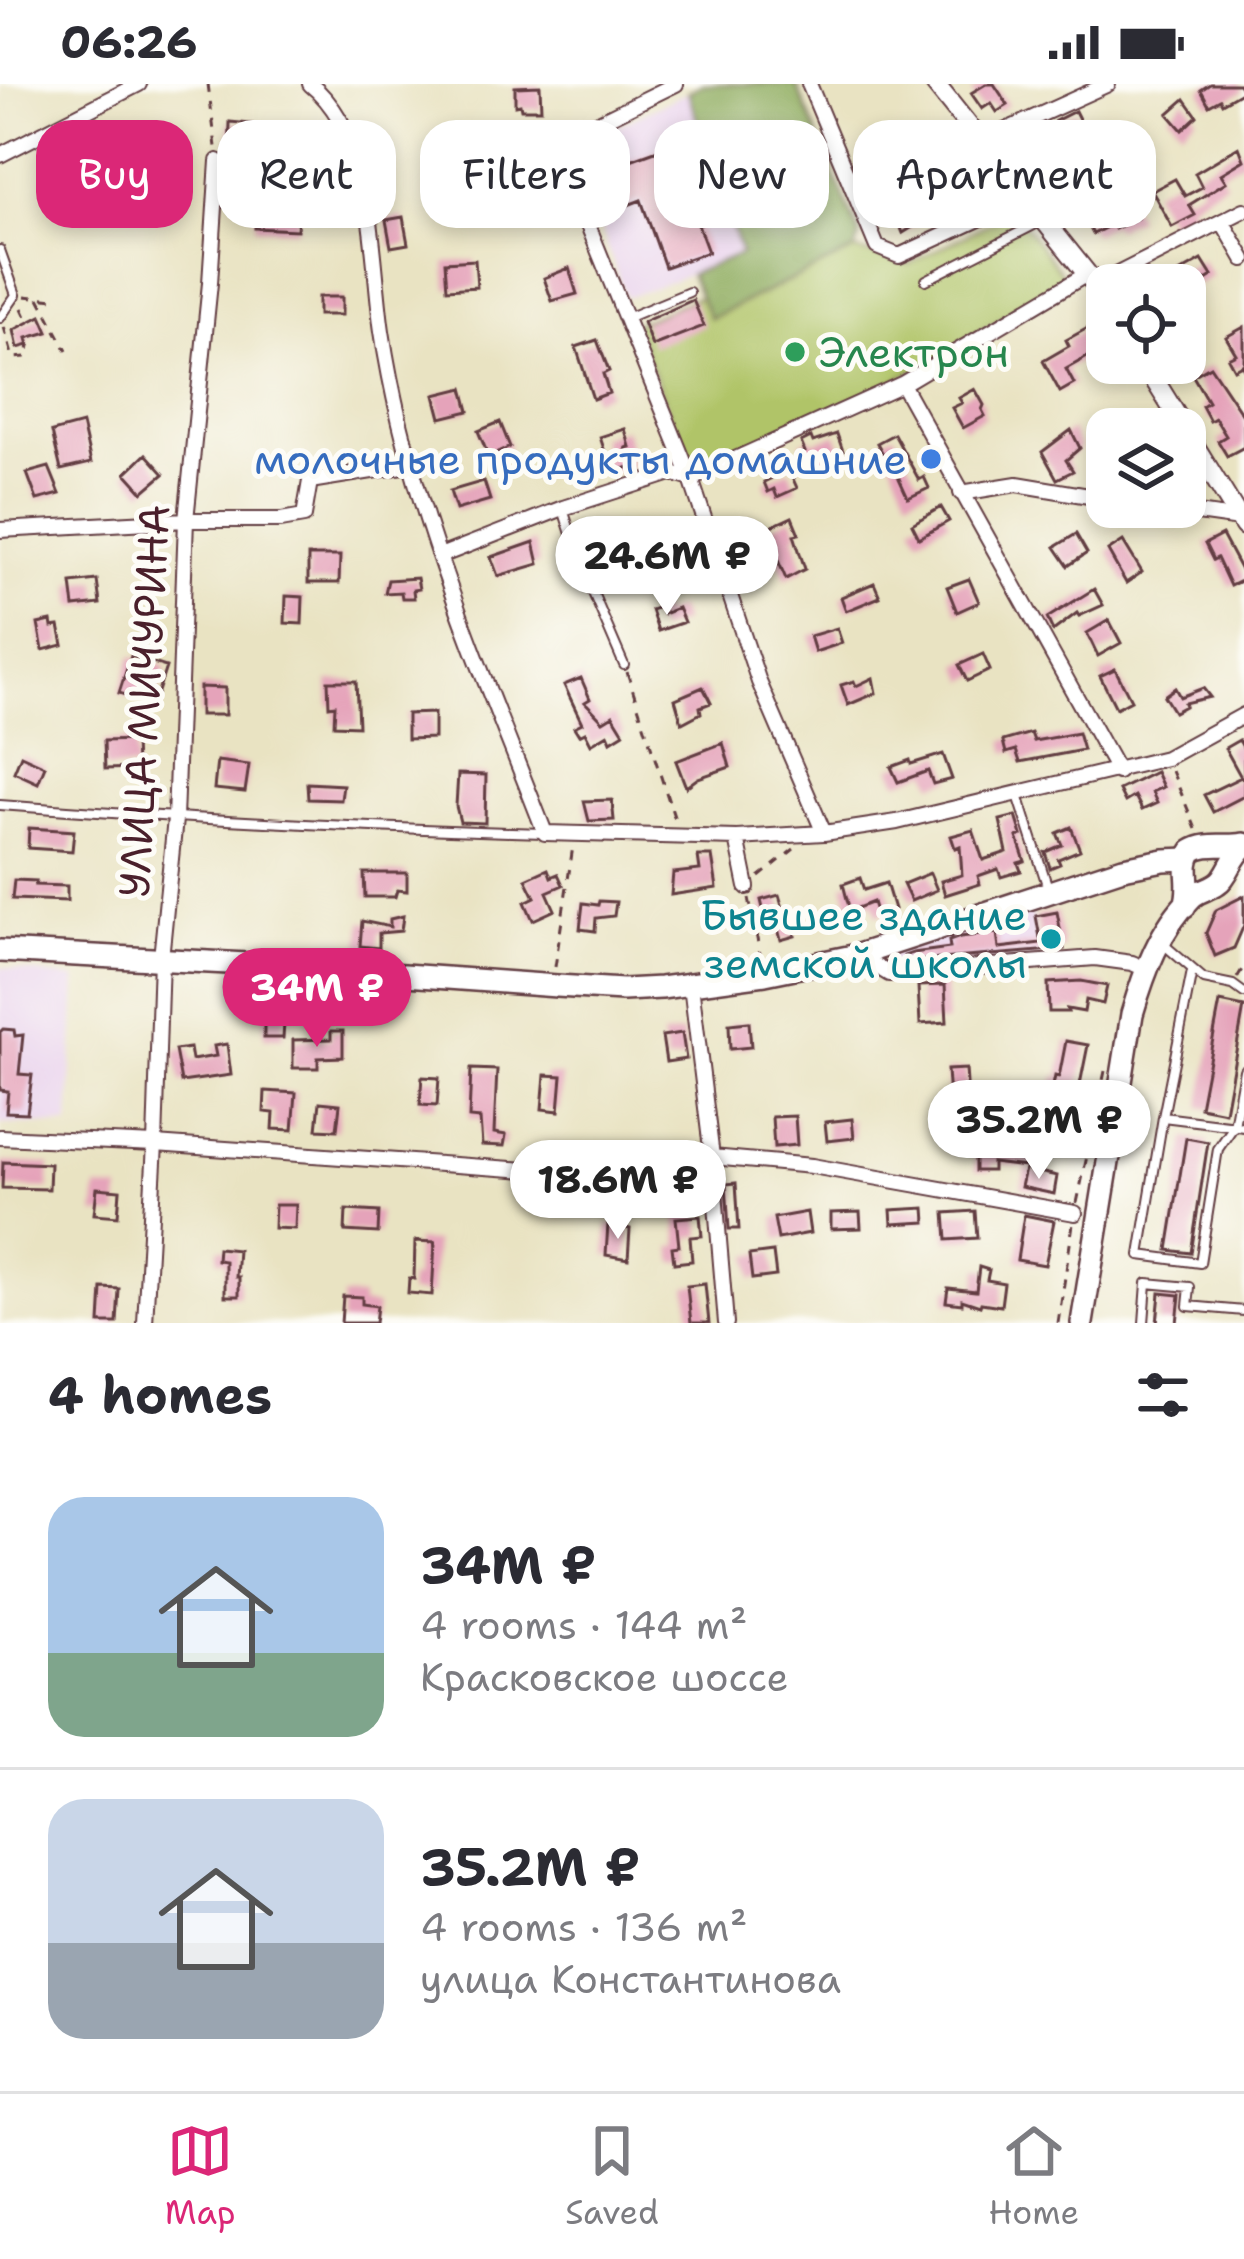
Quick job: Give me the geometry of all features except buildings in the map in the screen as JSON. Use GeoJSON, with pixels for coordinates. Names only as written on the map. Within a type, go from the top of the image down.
{"type":"FeatureCollection","features":[{"type":"Feature","properties":{"kind":"main road"},"geometry":{"type":"LineString","coordinates":[[1206,840],[1224,854],[1228,867]]}},
{"type":"Feature","properties":{"kind":"main road"},"geometry":{"type":"LineString","coordinates":[[0,951],[579,988],[691,985],[858,955],[1123,868],[1164,860],[1195,874],[1222,880],[1244,845],[1206,840],[1198,847],[1195,874],[1193,896],[1146,969],[1132,1014],[1082,1323]]}},
{"type":"Feature","properties":{"kind":"street"},"geometry":{"type":"LineString","coordinates":[[0,155],[139,84]]}},
{"type":"Feature","properties":{"kind":"street"},"geometry":{"type":"LineString","coordinates":[[310,84],[322,93],[338,120]]}},
{"type":"Feature","properties":{"kind":"street"},"geometry":{"type":"LineString","coordinates":[[676,84],[574,134],[562,161],[571,169],[614,279],[624,319],[694,474],[759,682],[818,834]]}},
{"type":"Feature","properties":{"kind":"street"},"geometry":{"type":"LineString","coordinates":[[809,84],[853,189]]}},
{"type":"Feature","properties":{"kind":"street"},"geometry":{"type":"LineString","coordinates":[[935,84],[963,120]]}},
{"type":"Feature","properties":{"kind":"street"},"geometry":{"type":"LineString","coordinates":[[1029,120],[1108,84]]}},
{"type":"Feature","properties":{"kind":"street","name":"УЛИЦА МИЧУРИНА"},"geometry":{"type":"LineString","coordinates":[[145,1323],[161,958],[175,818],[186,520],[217,174]]}},
{"type":"Feature","properties":{"kind":"street"},"geometry":{"type":"LineString","coordinates":[[1126,264],[1244,210]]}},
{"type":"Feature","properties":{"kind":"street"},"geometry":{"type":"LineString","coordinates":[[1222,221],[1244,259]]}},
{"type":"Feature","properties":{"kind":"street"},"geometry":{"type":"LineString","coordinates":[[369,228],[382,332],[409,465],[545,833],[737,838],[818,834],[897,822],[1166,758],[1244,716]]}},
{"type":"Feature","properties":{"kind":"street"},"geometry":{"type":"LineString","coordinates":[[869,228],[877,247],[899,256],[960,228]]}},
{"type":"Feature","properties":{"kind":"street"},"geometry":{"type":"LineString","coordinates":[[1052,228],[1086,271]]}},
{"type":"Feature","properties":{"kind":"street"},"geometry":{"type":"LineString","coordinates":[[440,556],[671,472],[694,474],[902,384],[1086,282]]}},
{"type":"Feature","properties":{"kind":"street"},"geometry":{"type":"LineString","coordinates":[[902,384],[1118,772]]}},
{"type":"Feature","properties":{"kind":"street"},"geometry":{"type":"LineString","coordinates":[[1206,464],[1242,523]]}},
{"type":"Feature","properties":{"kind":"street"},"geometry":{"type":"LineString","coordinates":[[0,530],[281,520],[304,516],[310,482],[409,465]]}},
{"type":"Feature","properties":{"kind":"street"},"geometry":{"type":"LineString","coordinates":[[961,493],[1016,484],[1086,496]]}},
{"type":"Feature","properties":{"kind":"street"},"geometry":{"type":"LineString","coordinates":[[1206,516],[1242,523]]}},
{"type":"Feature","properties":{"kind":"street"},"geometry":{"type":"LineString","coordinates":[[737,838],[747,887]]}},
{"type":"Feature","properties":{"kind":"street"},"geometry":{"type":"LineString","coordinates":[[858,955],[889,974],[1095,958],[1146,969]]}},
{"type":"Feature","properties":{"kind":"street"},"geometry":{"type":"LineString","coordinates":[[691,985],[712,1157],[725,1323]]}},
{"type":"Feature","properties":{"kind":"street"},"geometry":{"type":"LineString","coordinates":[[0,1137],[542,1171],[639,1161]]}},
{"type":"Feature","properties":{"kind":"street"},"geometry":{"type":"LineString","coordinates":[[712,1157],[812,1166],[1075,1213]]}},
{"type":"Feature","properties":{"kind":"lane"},"geometry":{"type":"LineString","coordinates":[[926,280],[1027,228]]}},
{"type":"Feature","properties":{"kind":"lane"},"geometry":{"type":"LineString","coordinates":[[0,250],[16,296],[0,317]]}},
{"type":"Feature","properties":{"kind":"lane"},"geometry":{"type":"LineString","coordinates":[[624,319],[689,292]]}},
{"type":"Feature","properties":{"kind":"lane"},"geometry":{"type":"LineString","coordinates":[[563,508],[581,565],[624,665]]}},
{"type":"Feature","properties":{"kind":"lane"},"geometry":{"type":"LineString","coordinates":[[1018,795],[1049,891]]}},
{"type":"Feature","properties":{"kind":"lane"},"geometry":{"type":"LineString","coordinates":[[0,805],[356,828],[545,833]]}},
{"type":"Feature","properties":{"kind":"lane"},"geometry":{"type":"LineString","coordinates":[[1161,942],[1204,979],[1234,985],[1244,993]]}},
{"type":"Feature","properties":{"kind":"lane"},"geometry":{"type":"LineString","coordinates":[[1192,971],[1140,1255],[1200,1263],[1219,1149],[1239,1127],[1244,1070]]}},
{"type":"Feature","properties":{"kind":"lane"},"geometry":{"type":"LineString","coordinates":[[1163,1117],[1239,1127]]}},
{"type":"Feature","properties":{"kind":"lane"},"geometry":{"type":"LineString","coordinates":[[1144,1323],[1147,1283],[1190,1286],[1188,1306],[1244,1311]]}},
{"type":"Feature","properties":{"kind":"path"},"geometry":{"type":"LineString","coordinates":[[208,84],[217,152]]}},
{"type":"Feature","properties":{"kind":"path"},"geometry":{"type":"LineString","coordinates":[[16,296],[54,299]]}},
{"type":"Feature","properties":{"kind":"path"},"geometry":{"type":"LineString","coordinates":[[16,296],[28,321]]}},
{"type":"Feature","properties":{"kind":"path"},"geometry":{"type":"LineString","coordinates":[[39,298],[67,351]]}},
{"type":"Feature","properties":{"kind":"path"},"geometry":{"type":"LineString","coordinates":[[0,317],[13,358],[27,357],[28,345]]}},
{"type":"Feature","properties":{"kind":"path"},"geometry":{"type":"LineString","coordinates":[[624,665],[679,836]]}},
{"type":"Feature","properties":{"kind":"path"},"geometry":{"type":"LineString","coordinates":[[1166,758],[1206,840]]}},
{"type":"Feature","properties":{"kind":"path"},"geometry":{"type":"LineString","coordinates":[[554,976],[574,833]]}},
{"type":"Feature","properties":{"kind":"path"},"geometry":{"type":"LineString","coordinates":[[762,965],[747,887],[818,834]]}},
{"type":"Feature","properties":{"kind":"path"},"geometry":{"type":"LineString","coordinates":[[1234,985],[1244,966]]}},
{"type":"Feature","properties":{"kind":"path"},"geometry":{"type":"LineString","coordinates":[[1058,1323],[1075,1213],[1108,1059]]}},
{"type":"Feature","properties":{"kind":"path"},"geometry":{"type":"LineString","coordinates":[[639,1161],[712,1157]]}},
{"type":"Feature","properties":{"kind":"shaded area"},"geometry":{"type":"Polygon","coordinates":[[[688,92],[697,120],[654,120],[654,228],[732,228],[741,255],[626,298],[601,228],[630,228],[629,120],[688,92]]]}},
{"type":"Feature","properties":{"kind":"shaded area"},"geometry":{"type":"Polygon","coordinates":[[[1031,909],[1041,958],[892,968],[890,953],[1031,909]]]}},
{"type":"Feature","properties":{"kind":"shaded area"},"geometry":{"type":"Polygon","coordinates":[[[0,967],[76,979],[69,1125],[0,1124],[0,967]]]}},
{"type":"Feature","properties":{"kind":"green space"},"geometry":{"type":"Polygon","coordinates":[[[703,84],[796,84],[811,120],[697,120],[688,92],[703,84]]]}},
{"type":"Feature","properties":{"kind":"green space"},"geometry":{"type":"Polygon","coordinates":[[[829,162],[860,236],[855,250],[710,318],[690,274],[741,254],[732,228],[829,228],[829,162]]]}},
{"type":"Feature","properties":{"kind":"green space","name":"Электрон"},"geometry":{"type":"Polygon","coordinates":[[[980,228],[1026,228],[1067,280],[897,380],[692,470],[634,324],[700,296],[711,318],[855,250],[909,264],[980,228]]]}},
{"type":"Feature","properties":{"kind":"place","name":"Электрон"},"geometry":{"type":"Point","coordinates":[795,352]}},
{"type":"Feature","properties":{"kind":"place","name":"молочные продукты домашние"},"geometry":{"type":"Point","coordinates":[931,459]}},
{"type":"Feature","properties":{"kind":"place","name":"Бывшее здание земской школы"},"geometry":{"type":"Point","coordinates":[1051,939]}}]}
